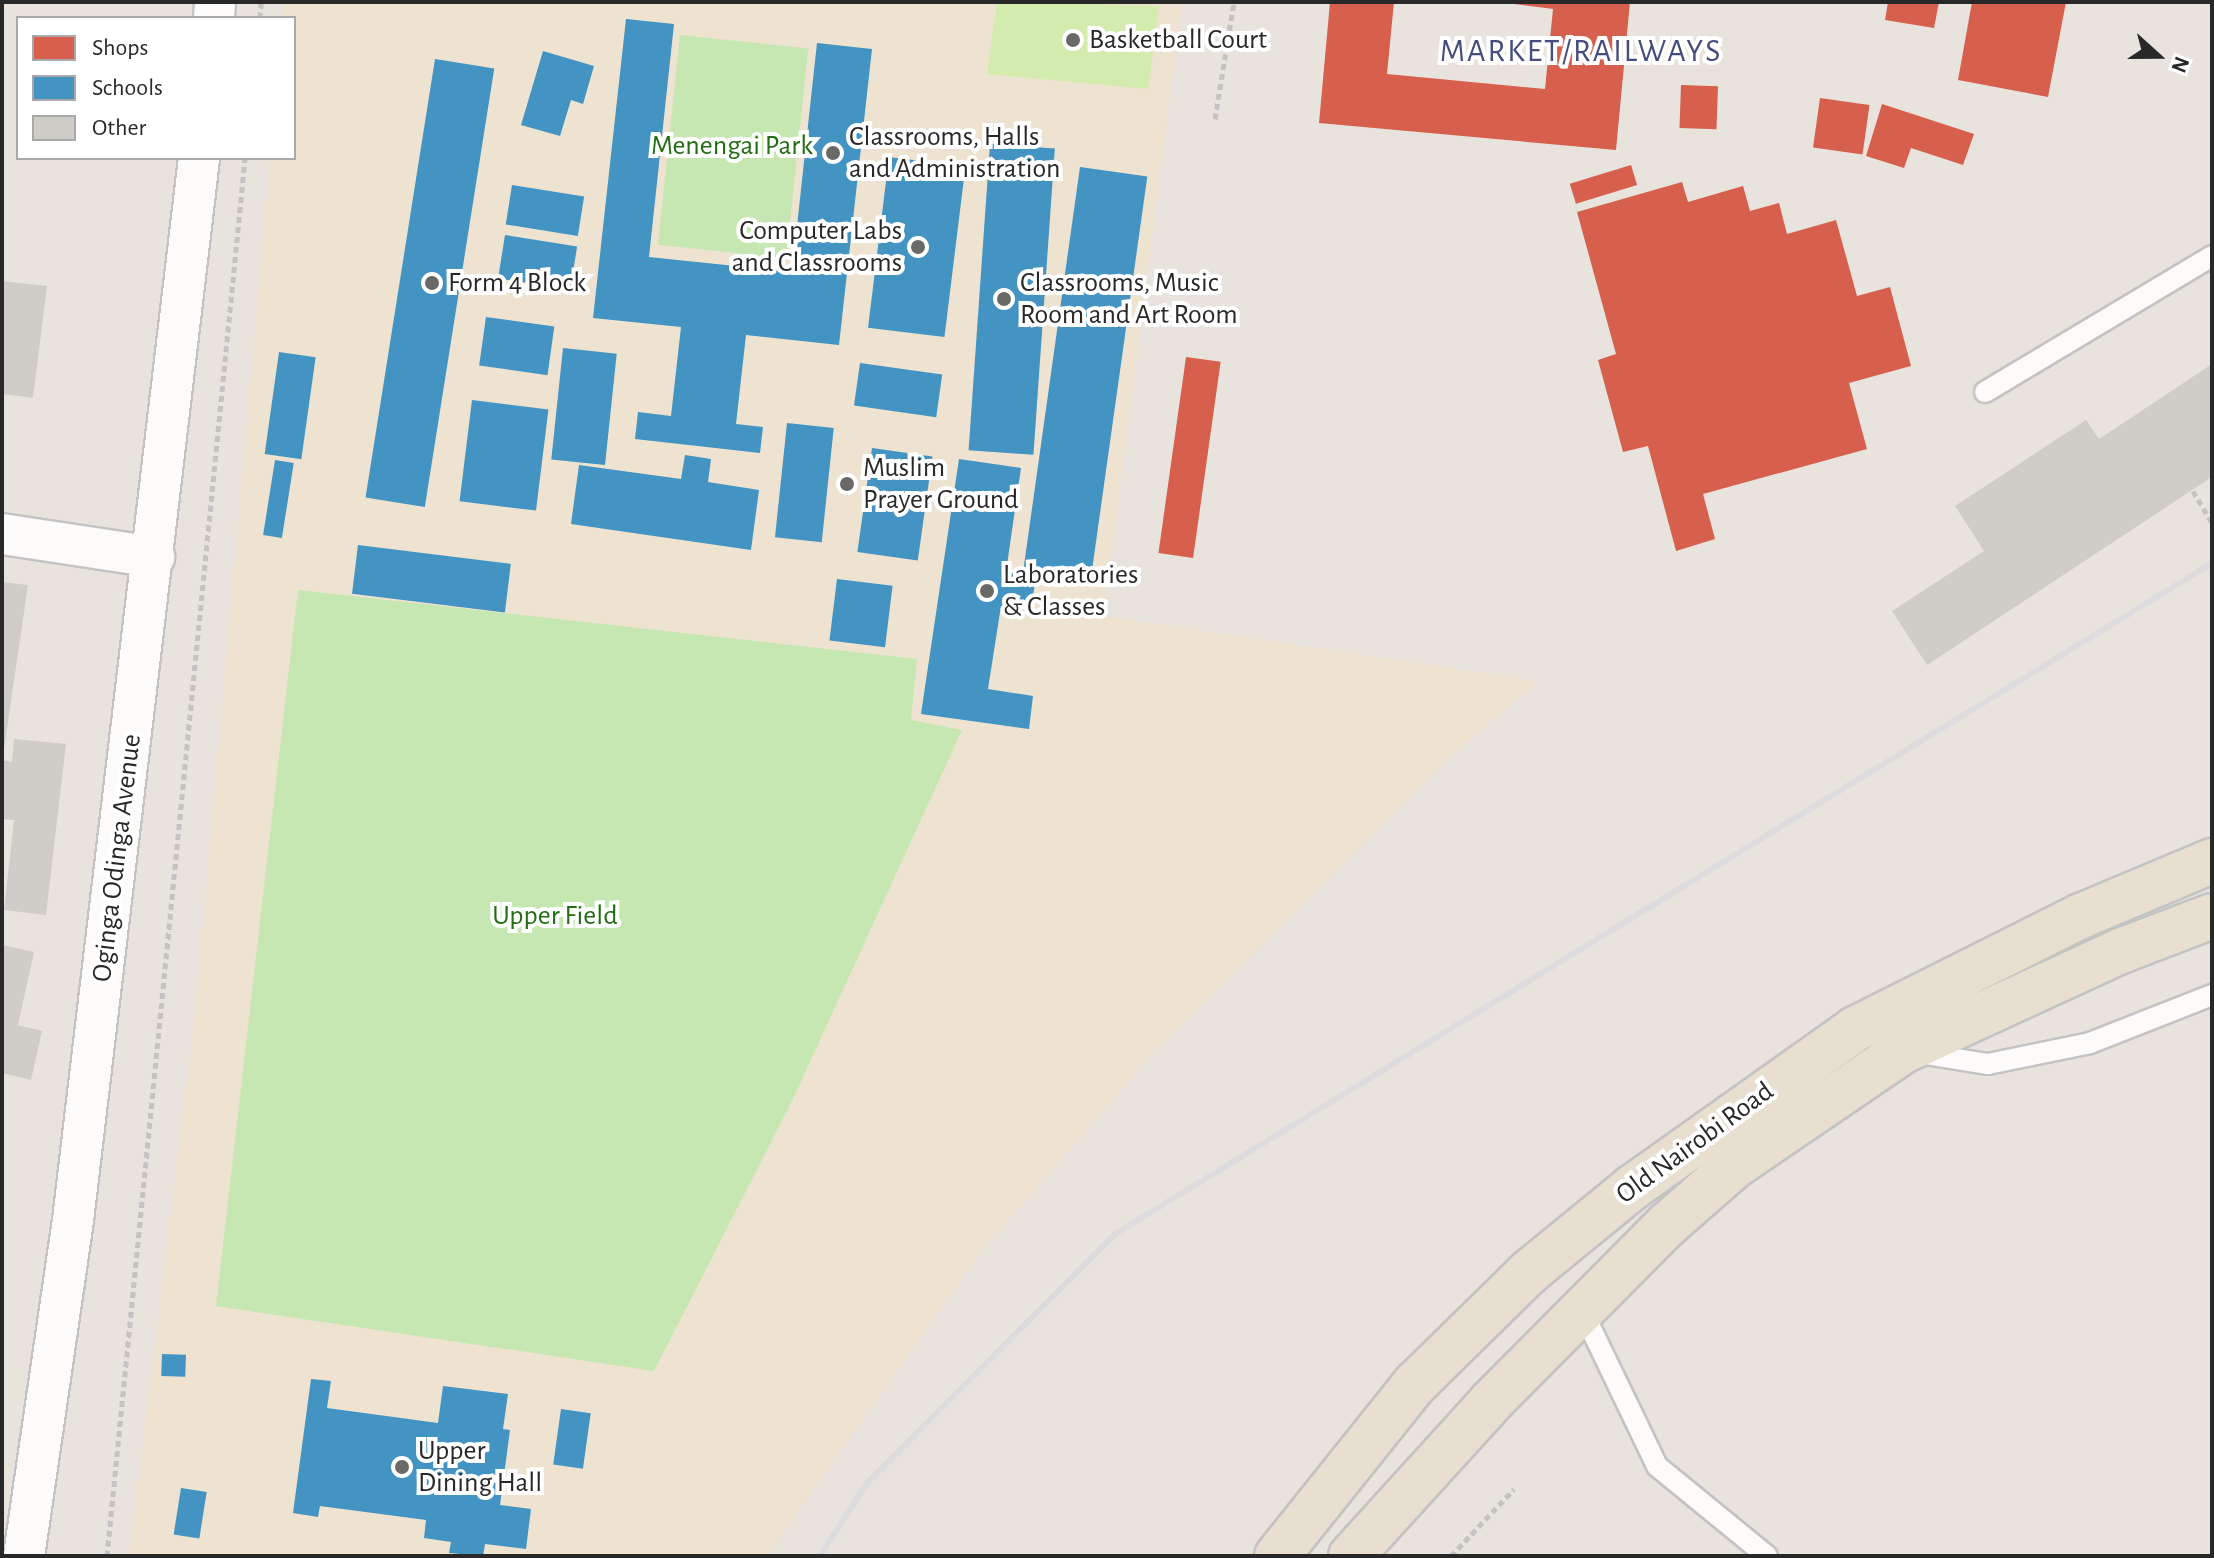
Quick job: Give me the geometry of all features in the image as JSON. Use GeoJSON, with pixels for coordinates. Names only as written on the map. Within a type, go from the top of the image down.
{"type":"FeatureCollection","features":[{"type":"Feature","properties":{"kind":"highway","name":"Old Nairobi Road"},"geometry":{"type":"LineString","coordinates":[[1277,1556],[1415,1384],[1529,1272],[1633,1187],[1855,1029],[2081,916],[2212,861]]}},
{"type":"Feature","properties":{"kind":"highway","name":"Old Nairobi Road"},"geometry":{"type":"LineString","coordinates":[[1351,1556],[1582,1310],[1733,1167],[1903,1051],[2123,950],[2212,916]]}},
{"type":"Feature","properties":{"kind":"street","name":"Oginga Odinga Avenue"},"geometry":{"type":"LineString","coordinates":[[24,1556],[73,1220],[199,160]]}},
{"type":"Feature","properties":{"kind":"street"},"geometry":{"type":"LineString","coordinates":[[2,534],[154,557]]}},
{"type":"Feature","properties":{"kind":"lane"},"geometry":{"type":"LineString","coordinates":[[1985,392],[2212,256]]}},
{"type":"Feature","properties":{"kind":"lane"},"geometry":{"type":"LineString","coordinates":[[1903,1051],[1988,1064],[2090,1043],[2212,995]]}},
{"type":"Feature","properties":{"kind":"lane"},"geometry":{"type":"LineString","coordinates":[[1582,1310],[1657,1466],[1767,1556]]}},
{"type":"Feature","properties":{"kind":"path"},"geometry":{"type":"LineString","coordinates":[[1215,119],[1234,2]]}},
{"type":"Feature","properties":{"kind":"path"},"geometry":{"type":"LineString","coordinates":[[107,1556],[245,160]]}},
{"type":"Feature","properties":{"kind":"path"},"geometry":{"type":"LineString","coordinates":[[2193,491],[2212,523]]}},
{"type":"Feature","properties":{"kind":"path"},"geometry":{"type":"LineString","coordinates":[[1451,1556],[1514,1489]]}},
{"type":"Feature","properties":{"kind":"shaded area"},"geometry":{"type":"Polygon","coordinates":[[[283,2],[1182,2],[1104,616],[1538,681],[1458,750],[1155,1051],[980,1253],[767,1556],[129,1556],[195,1014],[270,160],[296,160],[296,16],[282,16],[283,2]]]}},
{"type":"Feature","properties":{"kind":"green space","name":"Basketball Court"},"geometry":{"type":"Polygon","coordinates":[[[997,2],[1159,6],[1148,89],[987,74],[997,2]]]}},
{"type":"Feature","properties":{"kind":"green space","name":"Menengai Park"},"geometry":{"type":"Polygon","coordinates":[[[680,35],[808,48],[786,258],[658,245],[680,35]]]}},
{"type":"Feature","properties":{"kind":"green space","name":"Upper Field"},"geometry":{"type":"Polygon","coordinates":[[[298,590],[917,659],[911,720],[962,730],[792,1101],[654,1371],[216,1306],[298,590]]]}},
{"type":"Feature","properties":{"kind":"building: Shops"},"geometry":{"type":"Polygon","coordinates":[[[1330,2],[1394,2],[1387,74],[1545,89],[1553,9],[1498,2],[1630,2],[1616,150],[1319,123],[1330,2]]]}},
{"type":"Feature","properties":{"kind":"building: Shops"},"geometry":{"type":"Polygon","coordinates":[[[1888,2],[1939,2],[1934,28],[1885,20],[1888,2]]]}},
{"type":"Feature","properties":{"kind":"building: Shops"},"geometry":{"type":"Polygon","coordinates":[[[1972,2],[2066,2],[2048,97],[1958,80],[1972,2]]]}},
{"type":"Feature","properties":{"kind":"building: Shops"},"geometry":{"type":"Polygon","coordinates":[[[1681,85],[1718,86],[1716,129],[1679,128],[1681,85]]]}},
{"type":"Feature","properties":{"kind":"building: Shops"},"geometry":{"type":"Polygon","coordinates":[[[1820,98],[1870,105],[1863,154],[1813,148],[1820,98]]]}},
{"type":"Feature","properties":{"kind":"building: Shops"},"geometry":{"type":"Polygon","coordinates":[[[1882,104],[1974,134],[1963,165],[1911,148],[1904,168],[1866,156],[1882,104]]]}},
{"type":"Feature","properties":{"kind":"building: Shops"},"geometry":{"type":"Polygon","coordinates":[[[1631,165],[1637,185],[1576,204],[1570,184],[1631,165]]]}},
{"type":"Feature","properties":{"kind":"building: Shops"},"geometry":{"type":"Polygon","coordinates":[[[1682,182],[1688,202],[1743,186],[1750,211],[1779,203],[1787,234],[1836,220],[1857,296],[1890,287],[1911,366],[1849,383],[1867,449],[1703,494],[1715,539],[1676,551],[1648,446],[1623,452],[1598,360],[1616,354],[1577,212],[1682,182]]]}},
{"type":"Feature","properties":{"kind":"building: Shops"},"geometry":{"type":"Polygon","coordinates":[[[1186,357],[1221,362],[1193,558],[1158,553],[1186,357]]]}},
{"type":"Feature","properties":{"kind":"building: Schools","name":"Classrooms, Halls and Administration"},"geometry":{"type":"Polygon","coordinates":[[[626,19],[674,24],[649,257],[792,272],[817,43],[872,49],[839,345],[746,335],[736,424],[763,427],[760,453],[635,439],[638,412],[671,416],[681,327],[593,318],[626,19]]]}},
{"type":"Feature","properties":{"kind":"building: Schools"},"geometry":{"type":"Polygon","coordinates":[[[543,51],[594,66],[583,104],[571,100],[560,136],[521,125],[543,51]]]}},
{"type":"Feature","properties":{"kind":"building: Schools","name":"Form 4 Block"},"geometry":{"type":"Polygon","coordinates":[[[435,59],[494,68],[425,507],[366,498],[435,59]]]}},
{"type":"Feature","properties":{"kind":"building: Schools","name":"Classrooms, Music Room and Art Room"},"geometry":{"type":"Polygon","coordinates":[[[990,144],[1055,149],[1033,455],[969,450],[990,144]]]}},
{"type":"Feature","properties":{"kind":"building: Schools","name":"Computer Labs and Classrooms"},"geometry":{"type":"Polygon","coordinates":[[[889,157],[965,166],[944,337],[868,328],[889,157]]]}},
{"type":"Feature","properties":{"kind":"building: Schools"},"geometry":{"type":"Polygon","coordinates":[[[1080,167],[1147,176],[1091,580],[1023,571],[1080,167]]]}},
{"type":"Feature","properties":{"kind":"building: Schools"},"geometry":{"type":"Polygon","coordinates":[[[512,185],[584,196],[578,236],[506,225],[512,185]]]}},
{"type":"Feature","properties":{"kind":"building: Schools"},"geometry":{"type":"Polygon","coordinates":[[[505,235],[577,246],[570,290],[498,278],[505,235]]]}},
{"type":"Feature","properties":{"kind":"building: Schools"},"geometry":{"type":"Polygon","coordinates":[[[486,317],[554,327],[548,375],[479,366],[486,317]]]}},
{"type":"Feature","properties":{"kind":"building: Schools"},"geometry":{"type":"Polygon","coordinates":[[[563,348],[617,354],[605,465],[551,459],[563,348]]]}},
{"type":"Feature","properties":{"kind":"building: Schools"},"geometry":{"type":"Polygon","coordinates":[[[279,352],[316,357],[301,459],[265,454],[279,352]]]}},
{"type":"Feature","properties":{"kind":"building: Schools"},"geometry":{"type":"Polygon","coordinates":[[[860,363],[942,375],[936,417],[854,406],[860,363]]]}},
{"type":"Feature","properties":{"kind":"building: Schools"},"geometry":{"type":"Polygon","coordinates":[[[472,400],[548,409],[536,511],[460,501],[472,400]]]}},
{"type":"Feature","properties":{"kind":"building: Schools"},"geometry":{"type":"Polygon","coordinates":[[[787,423],[834,428],[822,542],[775,537],[787,423]]]}},
{"type":"Feature","properties":{"kind":"building: Schools"},"geometry":{"type":"Polygon","coordinates":[[[872,448],[932,456],[918,560],[857,552],[872,448]]]}},
{"type":"Feature","properties":{"kind":"building: Schools"},"geometry":{"type":"Polygon","coordinates":[[[685,455],[711,459],[708,482],[759,490],[751,550],[571,524],[579,465],[681,479],[685,455]]]}},
{"type":"Feature","properties":{"kind":"building: Schools","name":"Laboratories & Classes"},"geometry":{"type":"Polygon","coordinates":[[[959,459],[1021,468],[1006,572],[1036,576],[1031,610],[1001,606],[988,689],[1033,696],[1029,729],[921,714],[959,459]]]}},
{"type":"Feature","properties":{"kind":"building: Schools"},"geometry":{"type":"Polygon","coordinates":[[[275,460],[294,463],[282,538],[263,535],[275,460]]]}},
{"type":"Feature","properties":{"kind":"building: Schools"},"geometry":{"type":"Polygon","coordinates":[[[358,545],[511,564],[505,612],[352,594],[358,545]]]}},
{"type":"Feature","properties":{"kind":"building: Schools"},"geometry":{"type":"Polygon","coordinates":[[[837,579],[893,586],[885,647],[829,641],[837,579]]]}},
{"type":"Feature","properties":{"kind":"building: Schools"},"geometry":{"type":"Polygon","coordinates":[[[162,1354],[186,1355],[185,1377],[161,1376],[162,1354]]]}},
{"type":"Feature","properties":{"kind":"building: Schools","name":"Upper Dining Hall"},"geometry":{"type":"Polygon","coordinates":[[[311,1379],[331,1381],[327,1408],[438,1423],[443,1386],[508,1394],[503,1429],[510,1430],[500,1505],[531,1509],[526,1549],[485,1544],[483,1556],[449,1553],[451,1542],[424,1538],[426,1520],[320,1506],[318,1517],[293,1513],[311,1379]]]}},
{"type":"Feature","properties":{"kind":"building: Schools"},"geometry":{"type":"Polygon","coordinates":[[[561,1409],[591,1413],[583,1469],[553,1464],[561,1409]]]}},
{"type":"Feature","properties":{"kind":"building: Schools"},"geometry":{"type":"Polygon","coordinates":[[[181,1488],[207,1492],[199,1538],[174,1534],[181,1488]]]}},
{"type":"Feature","properties":{"kind":"building: Other"},"geometry":{"type":"Polygon","coordinates":[[[2,281],[47,286],[33,398],[2,394],[2,281]]]}},
{"type":"Feature","properties":{"kind":"building: Other"},"geometry":{"type":"Polygon","coordinates":[[[2212,364],[2212,477],[1927,665],[1892,611],[1984,551],[1955,506],[2086,420],[2099,439],[2212,364]]]}},
{"type":"Feature","properties":{"kind":"building: Other"},"geometry":{"type":"Polygon","coordinates":[[[2,582],[28,585],[4,749],[2,749],[2,582]]]}},
{"type":"Feature","properties":{"kind":"building: Other"},"geometry":{"type":"Polygon","coordinates":[[[14,739],[66,744],[46,915],[4,910],[14,820],[2,819],[2,760],[12,762],[14,739]]]}},
{"type":"Feature","properties":{"kind":"building: Other"},"geometry":{"type":"Polygon","coordinates":[[[3,945],[34,952],[18,1025],[42,1031],[31,1080],[2,1073],[3,945]]]}},
{"type":"Feature","properties":{"kind":"railway"},"geometry":{"type":"LineString","coordinates":[[820,1556],[867,1483],[1115,1234],[2212,563]]}},
{"type":"Feature","properties":{"kind":"place","name":"Basketball Court"},"geometry":{"type":"Point","coordinates":[1073,40]}},
{"type":"Feature","properties":{"kind":"place","name":"Classrooms, Halls and Administration"},"geometry":{"type":"Point","coordinates":[833,153]}},
{"type":"Feature","properties":{"kind":"place","name":"Computer Labs and Classrooms"},"geometry":{"type":"Point","coordinates":[918,247]}},
{"type":"Feature","properties":{"kind":"place","name":"Form 4 Block"},"geometry":{"type":"Point","coordinates":[432,283]}},
{"type":"Feature","properties":{"kind":"place","name":"Classrooms, Music Room and Art Room"},"geometry":{"type":"Point","coordinates":[1004,299]}},
{"type":"Feature","properties":{"kind":"place","name":"Muslim Prayer Ground"},"geometry":{"type":"Point","coordinates":[847,484]}},
{"type":"Feature","properties":{"kind":"place","name":"Laboratories & Classes"},"geometry":{"type":"Point","coordinates":[987,591]}},
{"type":"Feature","properties":{"kind":"place","name":"Upper Dining Hall"},"geometry":{"type":"Point","coordinates":[402,1467]}},
{"type":"Feature","properties":{"kind":"district","name":"MARKET/RAILWAYS"},"geometry":{"type":"Point","coordinates":[1581,51]}}]}
